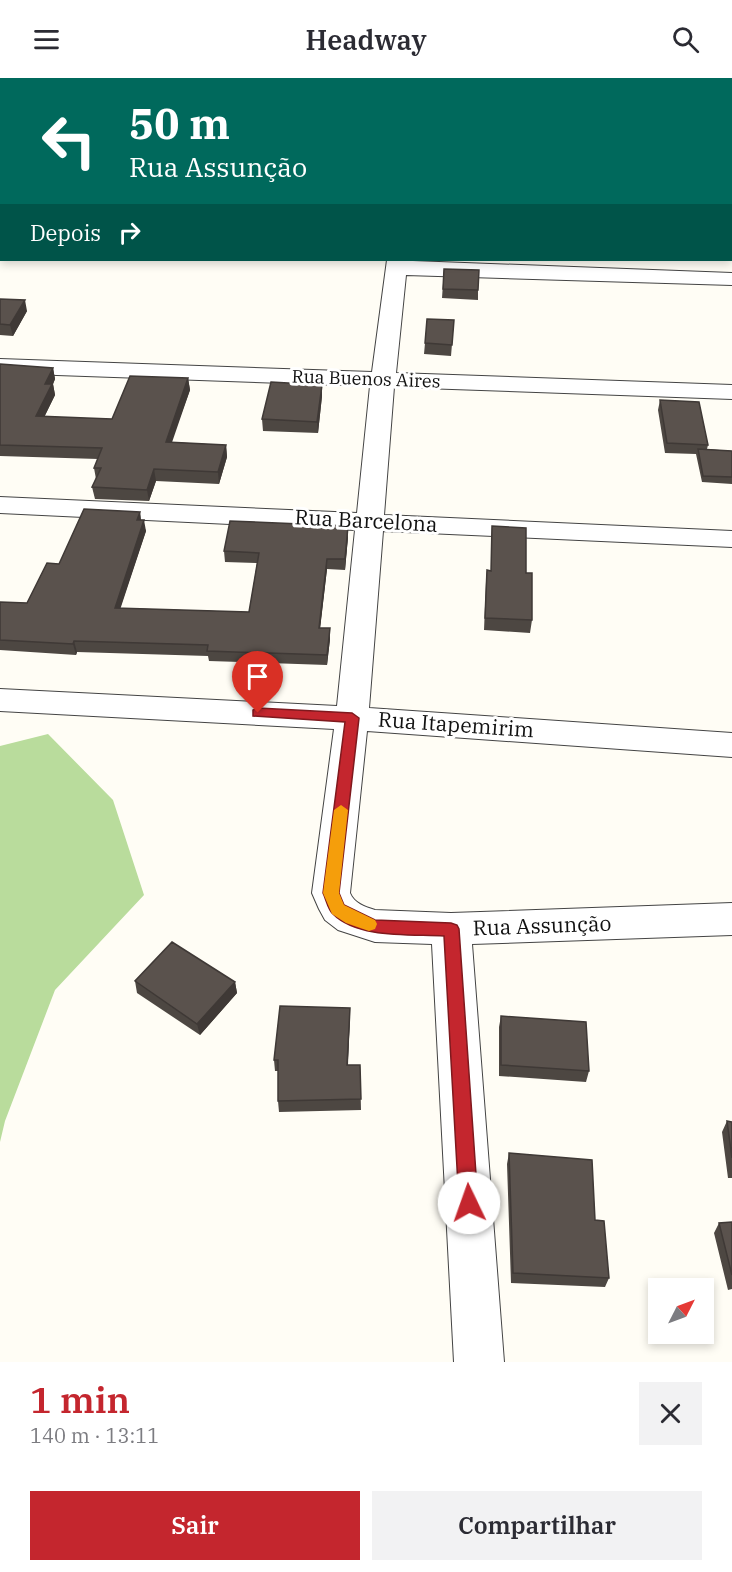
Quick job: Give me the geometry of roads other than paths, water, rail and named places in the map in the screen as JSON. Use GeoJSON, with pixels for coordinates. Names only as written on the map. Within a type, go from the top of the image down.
{"type":"FeatureCollection","features":[{"type":"Feature","properties":{"kind":"street"},"geometry":{"type":"LineString","coordinates":[[352,718],[383,379],[397,264],[732,279]]}},
{"type":"Feature","properties":{"kind":"street","name":"Rua Buenos Aires"},"geometry":{"type":"LineString","coordinates":[[0,366],[732,392]]}},
{"type":"Feature","properties":{"kind":"street","name":"Rua Barcelona"},"geometry":{"type":"LineString","coordinates":[[0,505],[732,539]]}},
{"type":"Feature","properties":{"kind":"street","name":"Rua Itapemirim"},"geometry":{"type":"LineString","coordinates":[[0,700],[352,718],[732,745]]}},
{"type":"Feature","properties":{"kind":"street","name":"Rua Assunção"},"geometry":{"type":"LineString","coordinates":[[352,718],[331,893],[338,909],[352,919],[375,926],[451,929],[732,919]]}},
{"type":"Feature","properties":{"kind":"street"},"geometry":{"type":"LineString","coordinates":[[451,929],[479,1362]]}}]}
